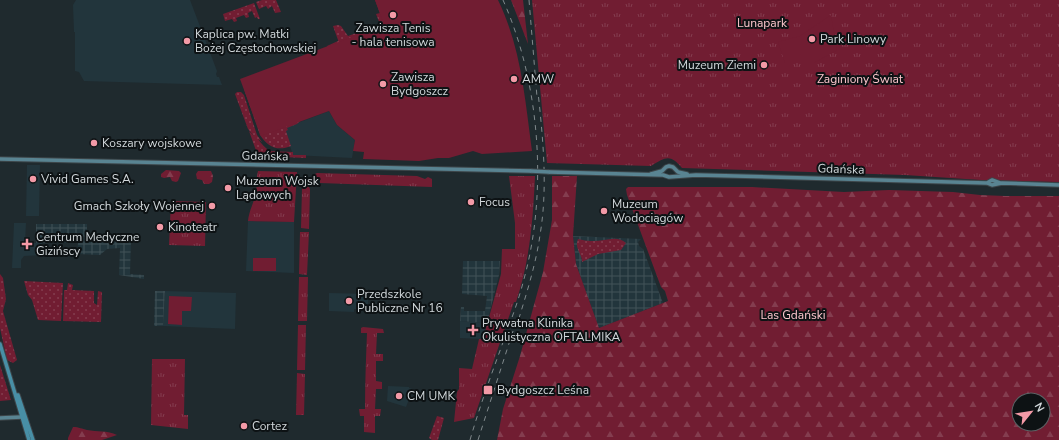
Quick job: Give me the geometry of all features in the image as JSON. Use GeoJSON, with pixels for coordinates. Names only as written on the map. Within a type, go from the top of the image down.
{"type":"FeatureCollection","features":[{"type":"Feature","properties":{"kind":"main road","name":"Gdańska"},"geometry":{"type":"LineString","coordinates":[[0,159],[644,174]]}},
{"type":"Feature","properties":{"kind":"main road"},"geometry":{"type":"LineString","coordinates":[[669,166],[672,166],[675,170],[673,176],[669,177],[644,174],[659,172],[669,166]]}},
{"type":"Feature","properties":{"kind":"main road"},"geometry":{"type":"LineString","coordinates":[[664,170],[665,176]]}},
{"type":"Feature","properties":{"kind":"main road","name":"Gdańska"},"geometry":{"type":"LineString","coordinates":[[675,170],[679,173],[696,175]]}},
{"type":"Feature","properties":{"kind":"main road","name":"Gdańska"},"geometry":{"type":"LineString","coordinates":[[673,176],[696,175],[986,183],[992,185],[1002,183],[1059,185]]}},
{"type":"Feature","properties":{"kind":"main road"},"geometry":{"type":"LineString","coordinates":[[0,344],[24,417],[29,440]]}},
{"type":"Feature","properties":{"kind":"main road"},"geometry":{"type":"LineString","coordinates":[[0,418],[24,417]]}},
{"type":"Feature","properties":{"kind":"main road"},"geometry":{"type":"LineString","coordinates":[[25,422],[33,440]]}},
{"type":"Feature","properties":{"kind":"shaded area"},"geometry":{"type":"Polygon","coordinates":[[[76,0],[190,0],[217,71],[217,77],[219,77],[222,85],[84,81],[79,72],[75,71],[73,5],[76,0]]]}},
{"type":"Feature","properties":{"kind":"shaded area"},"geometry":{"type":"Polygon","coordinates":[[[329,111],[337,125],[355,140],[352,158],[293,155],[284,128],[329,111]]]}},
{"type":"Feature","properties":{"kind":"shaded area","name":"Vivid Games S.A."},"geometry":{"type":"Polygon","coordinates":[[[27,165],[40,165],[39,216],[26,216],[27,165]]]}},
{"type":"Feature","properties":{"kind":"shaded area"},"geometry":{"type":"Polygon","coordinates":[[[248,221],[294,222],[294,273],[246,271],[248,221]]]}},
{"type":"Feature","properties":{"kind":"shaded area","name":"Centrum Medyczne Gizińscy"},"geometry":{"type":"Polygon","coordinates":[[[14,223],[26,223],[25,243],[42,243],[42,255],[24,256],[21,260],[21,268],[12,268],[14,223]]]}},
{"type":"Feature","properties":{"kind":"shaded area"},"geometry":{"type":"Polygon","coordinates":[[[36,224],[87,224],[87,242],[131,239],[130,274],[144,275],[144,279],[119,275],[120,248],[107,249],[100,255],[77,254],[78,243],[36,243],[36,224]]]}},
{"type":"Feature","properties":{"kind":"shaded area"},"geometry":{"type":"Polygon","coordinates":[[[573,236],[641,239],[638,242],[639,246],[643,249],[663,303],[599,328],[576,264],[573,236]]]}},
{"type":"Feature","properties":{"kind":"shaded area"},"geometry":{"type":"Polygon","coordinates":[[[463,261],[500,261],[499,275],[487,323],[460,321],[461,307],[464,307],[464,311],[485,311],[487,296],[462,294],[463,261]]]}},
{"type":"Feature","properties":{"kind":"shaded area"},"geometry":{"type":"Polygon","coordinates":[[[155,291],[165,291],[163,326],[154,326],[155,291]]]}},
{"type":"Feature","properties":{"kind":"shaded area"},"geometry":{"type":"Polygon","coordinates":[[[165,291],[236,293],[235,329],[163,326],[165,291]]]}},
{"type":"Feature","properties":{"kind":"shaded area","name":"Przedszkole Publiczne Nr 16"},"geometry":{"type":"Polygon","coordinates":[[[329,293],[368,294],[368,309],[354,309],[354,312],[329,311],[329,293]]]}},
{"type":"Feature","properties":{"kind":"shaded area","name":"Prywatna Klinika Okulistyczna OFTALMIKA"},"geometry":{"type":"Polygon","coordinates":[[[460,321],[487,323],[483,339],[460,338],[460,321]]]}},
{"type":"Feature","properties":{"kind":"shaded area","name":"CM UMK"},"geometry":{"type":"Polygon","coordinates":[[[388,386],[409,387],[413,389],[406,407],[387,401],[388,386]]]}},
{"type":"Feature","properties":{"kind":"green space"},"geometry":{"type":"Polygon","coordinates":[[[262,0],[276,0],[281,12],[275,13],[272,6],[268,9],[266,6],[259,9],[256,2],[262,0]]]}},
{"type":"Feature","properties":{"kind":"green space"},"geometry":{"type":"Polygon","coordinates":[[[375,0],[379,0],[388,27],[328,50],[327,46],[338,41],[333,26],[341,26],[348,36],[380,24],[376,14],[380,13],[375,0]]]}},
{"type":"Feature","properties":{"kind":"green space","name":"Zawisza Bydgoszcz"},"geometry":{"type":"Polygon","coordinates":[[[375,0],[498,0],[506,18],[517,55],[532,151],[482,154],[473,151],[449,158],[419,161],[363,159],[364,152],[353,151],[355,140],[337,125],[329,111],[261,136],[240,79],[384,25],[375,0]]]}},
{"type":"Feature","properties":{"kind":"green space"},"geometry":{"type":"Polygon","coordinates":[[[511,0],[523,0],[528,44],[511,0]]]}},
{"type":"Feature","properties":{"kind":"green space"},"geometry":{"type":"Polygon","coordinates":[[[532,0],[1059,0],[1059,182],[981,180],[905,175],[682,168],[668,158],[651,166],[547,163],[532,0]]]}},
{"type":"Feature","properties":{"kind":"green space"},"geometry":{"type":"Polygon","coordinates":[[[254,3],[260,19],[257,17],[255,18],[252,11],[248,13],[249,17],[246,18],[244,15],[236,18],[237,21],[234,22],[232,19],[225,21],[223,14],[254,3]]]}},
{"type":"Feature","properties":{"kind":"green space","name":"Park Linowy"},"geometry":{"type":"Polygon","coordinates":[[[831,15],[837,50],[814,63],[785,63],[778,42],[800,36],[831,15]]]}},
{"type":"Feature","properties":{"kind":"green space"},"geometry":{"type":"Polygon","coordinates":[[[244,89],[300,121],[297,124],[287,128],[288,130],[286,131],[291,146],[286,148],[273,147],[263,139],[260,135],[244,89]]]}},
{"type":"Feature","properties":{"kind":"green space"},"geometry":{"type":"Polygon","coordinates":[[[237,92],[241,92],[244,95],[257,135],[262,142],[258,139],[265,147],[270,151],[293,152],[293,155],[306,155],[306,158],[258,156],[249,131],[254,136],[248,129],[235,94],[237,92]]]}},
{"type":"Feature","properties":{"kind":"green space"},"geometry":{"type":"Polygon","coordinates":[[[166,170],[179,171],[181,173],[178,181],[172,181],[170,177],[161,177],[161,174],[166,170]]]}},
{"type":"Feature","properties":{"kind":"green space"},"geometry":{"type":"Polygon","coordinates":[[[198,171],[211,171],[213,176],[212,182],[209,184],[204,184],[202,180],[197,179],[196,174],[198,171]]]}},
{"type":"Feature","properties":{"kind":"green space"},"geometry":{"type":"Polygon","coordinates":[[[258,171],[297,172],[294,222],[248,221],[256,193],[258,171]]]}},
{"type":"Feature","properties":{"kind":"green space"},"geometry":{"type":"Polygon","coordinates":[[[315,174],[417,176],[425,179],[428,177],[432,179],[432,187],[320,183],[320,179],[314,179],[315,174]]]}},
{"type":"Feature","properties":{"kind":"green space"},"geometry":{"type":"Polygon","coordinates":[[[509,176],[535,176],[532,224],[525,271],[516,302],[514,302],[474,418],[454,422],[457,392],[459,389],[459,368],[472,369],[479,339],[483,339],[501,274],[502,249],[515,249],[515,223],[509,176]]]}},
{"type":"Feature","properties":{"kind":"green space","name":"Las Gdański"},"geometry":{"type":"Polygon","coordinates":[[[552,176],[577,176],[573,236],[576,264],[599,328],[668,301],[665,291],[661,287],[627,195],[626,189],[628,187],[752,187],[844,192],[889,190],[953,192],[1005,196],[1059,196],[1059,440],[497,440],[503,409],[520,356],[543,272],[552,220],[552,176]]]}},
{"type":"Feature","properties":{"kind":"green space"},"geometry":{"type":"Polygon","coordinates":[[[304,186],[309,187],[310,189],[309,229],[301,228],[302,188],[304,186]]]}},
{"type":"Feature","properties":{"kind":"green space"},"geometry":{"type":"Polygon","coordinates":[[[171,201],[206,202],[205,246],[169,245],[171,201]]]}},
{"type":"Feature","properties":{"kind":"green space"},"geometry":{"type":"Polygon","coordinates":[[[300,232],[309,232],[307,275],[299,274],[300,232]]]}},
{"type":"Feature","properties":{"kind":"green space"},"geometry":{"type":"Polygon","coordinates":[[[578,239],[596,241],[618,239],[626,243],[621,250],[598,254],[582,262],[577,246],[578,239]]]}},
{"type":"Feature","properties":{"kind":"green space"},"geometry":{"type":"Polygon","coordinates":[[[253,258],[276,258],[276,271],[253,271],[253,258]]]}},
{"type":"Feature","properties":{"kind":"green space"},"geometry":{"type":"Polygon","coordinates":[[[0,274],[3,278],[6,299],[3,311],[17,360],[13,363],[7,360],[0,328],[0,274]]]}},
{"type":"Feature","properties":{"kind":"green space"},"geometry":{"type":"Polygon","coordinates":[[[299,277],[308,277],[307,321],[298,321],[299,277]]]}},
{"type":"Feature","properties":{"kind":"green space"},"geometry":{"type":"Polygon","coordinates":[[[24,281],[63,283],[61,321],[38,320],[24,281]]]}},
{"type":"Feature","properties":{"kind":"green space"},"geometry":{"type":"Polygon","coordinates":[[[68,283],[73,285],[72,290],[94,291],[94,303],[97,305],[98,291],[102,292],[101,322],[63,321],[64,290],[67,290],[68,283]]]}},
{"type":"Feature","properties":{"kind":"green space"},"geometry":{"type":"Polygon","coordinates":[[[169,296],[192,297],[191,311],[182,311],[182,325],[168,324],[169,296]]]}},
{"type":"Feature","properties":{"kind":"green space"},"geometry":{"type":"Polygon","coordinates":[[[298,325],[306,325],[305,370],[297,370],[298,325]]]}},
{"type":"Feature","properties":{"kind":"green space"},"geometry":{"type":"Polygon","coordinates":[[[361,328],[383,329],[384,333],[377,333],[376,354],[383,354],[383,361],[376,361],[376,381],[382,382],[382,389],[376,389],[375,409],[381,409],[380,416],[375,416],[375,433],[364,432],[364,416],[360,416],[359,409],[365,409],[367,333],[361,333],[361,328]]]}},
{"type":"Feature","properties":{"kind":"green space"},"geometry":{"type":"Polygon","coordinates":[[[152,359],[185,359],[184,415],[188,415],[188,429],[151,425],[152,359]]]}},
{"type":"Feature","properties":{"kind":"green space"},"geometry":{"type":"Polygon","coordinates":[[[0,365],[11,400],[0,401],[0,365]]]}},
{"type":"Feature","properties":{"kind":"green space"},"geometry":{"type":"Polygon","coordinates":[[[297,373],[305,374],[304,415],[296,415],[297,373]]]}},
{"type":"Feature","properties":{"kind":"green space"},"geometry":{"type":"Polygon","coordinates":[[[437,416],[444,418],[438,440],[432,440],[429,438],[437,416]]]}},
{"type":"Feature","properties":{"kind":"green space"},"geometry":{"type":"Polygon","coordinates":[[[73,427],[91,431],[110,432],[117,435],[102,440],[68,440],[73,427]]]}},
{"type":"Feature","properties":{"kind":"railway"},"geometry":{"type":"LineString","coordinates":[[470,440],[522,288],[532,245],[536,210],[538,174],[532,102],[516,32],[503,0]]}},
{"type":"Feature","properties":{"kind":"railway"},"geometry":{"type":"LineString","coordinates":[[529,0],[537,97]]}},
{"type":"Feature","properties":{"kind":"railway"},"geometry":{"type":"LineString","coordinates":[[513,338],[538,248],[544,199],[542,128],[538,92]]}},
{"type":"Feature","properties":{"kind":"railway"},"geometry":{"type":"LineString","coordinates":[[478,440],[513,331]]}},
{"type":"Feature","properties":{"kind":"place","name":"Zawisza Tenis - hala tenisowa"},"geometry":{"type":"Point","coordinates":[393,15]}},
{"type":"Feature","properties":{"kind":"place","name":"Park Linowy"},"geometry":{"type":"Point","coordinates":[812,39]}},
{"type":"Feature","properties":{"kind":"place","name":"Kaplica pw. Matki Bożej Częstochowskiej"},"geometry":{"type":"Point","coordinates":[187,41]}},
{"type":"Feature","properties":{"kind":"place","name":"Muzeum Ziemi"},"geometry":{"type":"Point","coordinates":[764,65]}},
{"type":"Feature","properties":{"kind":"place","name":"AMW"},"geometry":{"type":"Point","coordinates":[514,79]}},
{"type":"Feature","properties":{"kind":"place","name":"Zawisza Bydgoszcz"},"geometry":{"type":"Point","coordinates":[383,84]}},
{"type":"Feature","properties":{"kind":"place","name":"Koszary wojskowe"},"geometry":{"type":"Point","coordinates":[94,143]}},
{"type":"Feature","properties":{"kind":"place","name":"Vivid Games S.A."},"geometry":{"type":"Point","coordinates":[33,179]}},
{"type":"Feature","properties":{"kind":"place","name":"Muzeum Wojsk Lądowych"},"geometry":{"type":"Point","coordinates":[228,188]}},
{"type":"Feature","properties":{"kind":"place","name":"Focus"},"geometry":{"type":"Point","coordinates":[471,202]}},
{"type":"Feature","properties":{"kind":"place","name":"Gmach Szkoły Wojennej"},"geometry":{"type":"Point","coordinates":[212,206]}},
{"type":"Feature","properties":{"kind":"place","name":"Muzeum Wodociągów"},"geometry":{"type":"Point","coordinates":[604,211]}},
{"type":"Feature","properties":{"kind":"place","name":"Kinoteatr"},"geometry":{"type":"Point","coordinates":[160,227]}},
{"type":"Feature","properties":{"kind":"place","name":"Centrum Medyczne Gizińscy"},"geometry":{"type":"Point","coordinates":[27,244]}},
{"type":"Feature","properties":{"kind":"place","name":"Przedszkole Publiczne Nr 16"},"geometry":{"type":"Point","coordinates":[349,301]}},
{"type":"Feature","properties":{"kind":"place","name":"Prywatna Klinika Okulistyczna OFTALMIKA"},"geometry":{"type":"Point","coordinates":[473,330]}},
{"type":"Feature","properties":{"kind":"place","name":"Bydgoszcz Leśna"},"geometry":{"type":"Point","coordinates":[488,390]}},
{"type":"Feature","properties":{"kind":"place","name":"CM UMK"},"geometry":{"type":"Point","coordinates":[399,396]}},
{"type":"Feature","properties":{"kind":"place","name":"Cortez"},"geometry":{"type":"Point","coordinates":[244,426]}},
{"type":"Feature","properties":{"kind":"park label","name":"Lunapark"},"geometry":{"type":"Point","coordinates":[762,23]}},
{"type":"Feature","properties":{"kind":"park label","name":"Zaginiony Świat"},"geometry":{"type":"Point","coordinates":[860,79]}}]}
